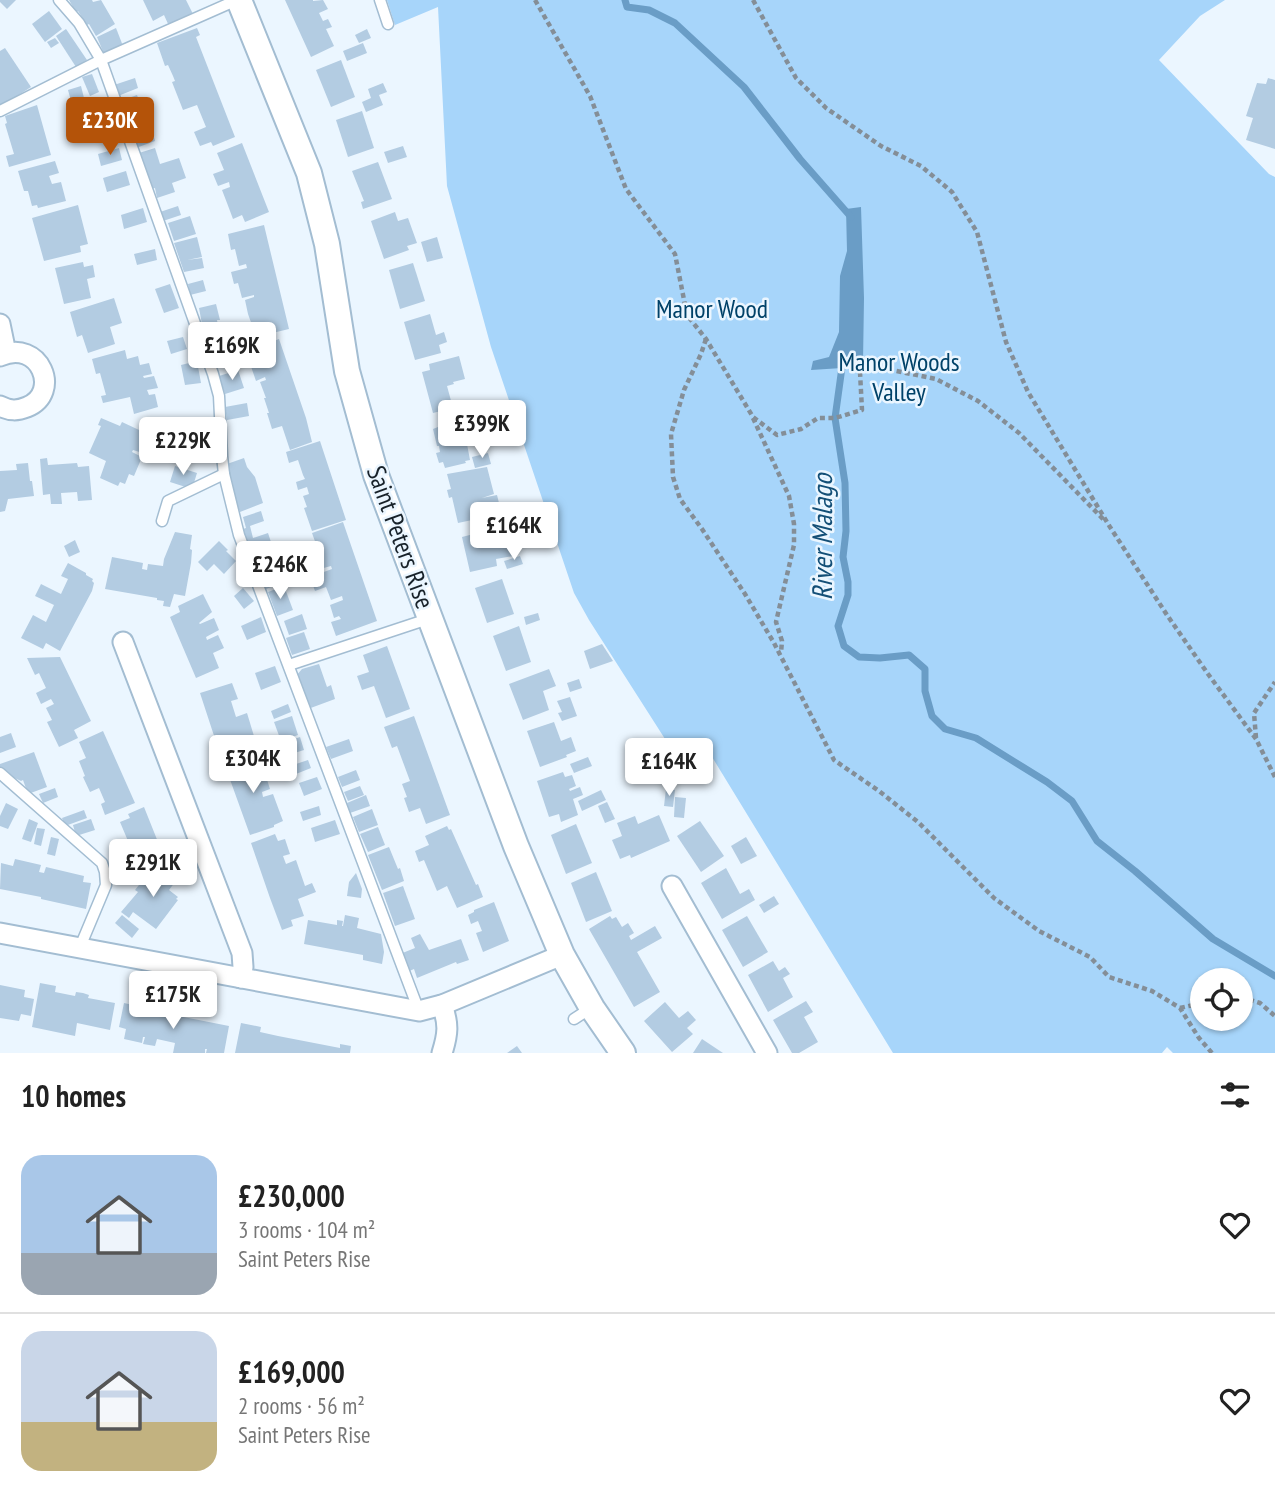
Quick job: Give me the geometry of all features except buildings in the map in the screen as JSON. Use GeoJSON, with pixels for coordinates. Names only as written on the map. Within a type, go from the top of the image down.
{"type":"FeatureCollection","features":[{"type":"Feature","properties":{"kind":"street","name":"Saint Peters Rise"},"geometry":{"type":"LineString","coordinates":[[238,0],[309,173],[327,244],[347,372],[376,475],[516,846],[583,1014],[623,1053]]}},
{"type":"Feature","properties":{"kind":"street"},"geometry":{"type":"LineString","coordinates":[[0,324],[3,354],[12,351],[32,356],[44,373],[43,390],[32,405],[18,410],[8,410],[0,406]]}},
{"type":"Feature","properties":{"kind":"street"},"geometry":{"type":"LineString","coordinates":[[123,642],[242,953],[241,978]]}},
{"type":"Feature","properties":{"kind":"street"},"geometry":{"type":"LineString","coordinates":[[672,886],[767,1053]]}},
{"type":"Feature","properties":{"kind":"street"},"geometry":{"type":"LineString","coordinates":[[0,933],[419,1011],[442,1005],[562,956]]}},
{"type":"Feature","properties":{"kind":"street"},"geometry":{"type":"LineString","coordinates":[[442,1005],[447,1025],[442,1053]]}},
{"type":"Feature","properties":{"kind":"lane"},"geometry":{"type":"LineString","coordinates":[[59,0],[79,23],[101,60],[213,374],[219,396],[224,474],[239,535],[419,1011]]}},
{"type":"Feature","properties":{"kind":"lane"},"geometry":{"type":"LineString","coordinates":[[0,111],[101,60],[238,0]]}},
{"type":"Feature","properties":{"kind":"lane"},"geometry":{"type":"LineString","coordinates":[[380,0],[388,24]]}},
{"type":"Feature","properties":{"kind":"lane"},"geometry":{"type":"LineString","coordinates":[[162,521],[168,501],[224,474]]}},
{"type":"Feature","properties":{"kind":"lane"},"geometry":{"type":"LineString","coordinates":[[289,665],[431,619]]}},
{"type":"Feature","properties":{"kind":"lane"},"geometry":{"type":"LineString","coordinates":[[0,773],[102,863],[106,872],[106,885],[79,947]]}},
{"type":"Feature","properties":{"kind":"path"},"geometry":{"type":"LineString","coordinates":[[535,0],[590,96],[626,189],[675,254],[687,316],[706,339],[753,417],[789,496],[794,524],[794,545],[776,622],[782,641],[780,654]]}},
{"type":"Feature","properties":{"kind":"path"},"geometry":{"type":"LineString","coordinates":[[753,0],[796,78],[826,108],[881,146],[921,166],[952,192],[977,232],[1006,341],[1028,391],[1110,527],[1208,674],[1256,739],[1275,777]]}},
{"type":"Feature","properties":{"kind":"path"},"geometry":{"type":"LineString","coordinates":[[706,339],[684,390],[671,434],[673,477],[680,499],[745,594],[780,654],[834,760],[918,822],[994,898],[1039,931],[1090,957],[1109,976],[1152,991],[1180,1008],[1212,1053]]}},
{"type":"Feature","properties":{"kind":"path"},"geometry":{"type":"LineString","coordinates":[[753,417],[777,435],[802,429],[818,418],[835,418],[862,410],[860,372],[877,367],[936,379],[978,401],[1019,433],[1110,527]]}},
{"type":"Feature","properties":{"kind":"path"},"geometry":{"type":"LineString","coordinates":[[1256,739],[1254,713],[1275,682]]}},
{"type":"Feature","properties":{"kind":"path"},"geometry":{"type":"LineString","coordinates":[[1253,1001],[1260,1003],[1275,1016]]}},
{"type":"Feature","properties":{"kind":"path"},"geometry":{"type":"LineString","coordinates":[[1180,1008],[1190,1006]]}},
{"type":"Feature","properties":{"kind":"green space","name":"Manor Wood"},"geometry":{"type":"Polygon","coordinates":[[[387,0],[1225,0],[1200,16],[1159,60],[1269,174],[1275,177],[1275,1053],[1173,1053],[1167,1047],[1162,1053],[893,1053],[709,752],[681,764],[574,593],[491,347],[447,186],[438,7],[395,25],[387,0]]]}},
{"type":"Feature","properties":{"kind":"shaded area"},"geometry":{"type":"Polygon","coordinates":[[[861,207],[863,362],[842,368],[811,370],[813,361],[829,357],[839,332],[840,276],[847,251],[846,209],[861,207]]]}},
{"type":"Feature","properties":{"kind":"waterway","name":"River Malago"},"geometry":{"type":"LineString","coordinates":[[625,0],[627,7],[649,10],[675,23],[744,87],[800,159],[851,217]]}},
{"type":"Feature","properties":{"kind":"waterway","name":"River Malago"},"geometry":{"type":"LineString","coordinates":[[843,360],[835,418],[845,483],[846,531],[843,557],[848,595],[838,626],[844,646],[859,657],[909,655],[925,669],[925,691],[932,716],[945,729],[976,738],[1047,782],[1072,801],[1097,841],[1213,939],[1275,976]]}},
{"type":"Feature","properties":{"kind":"park label","name":"Manor Woods Valley"},"geometry":{"type":"Point","coordinates":[899,376]}}]}
